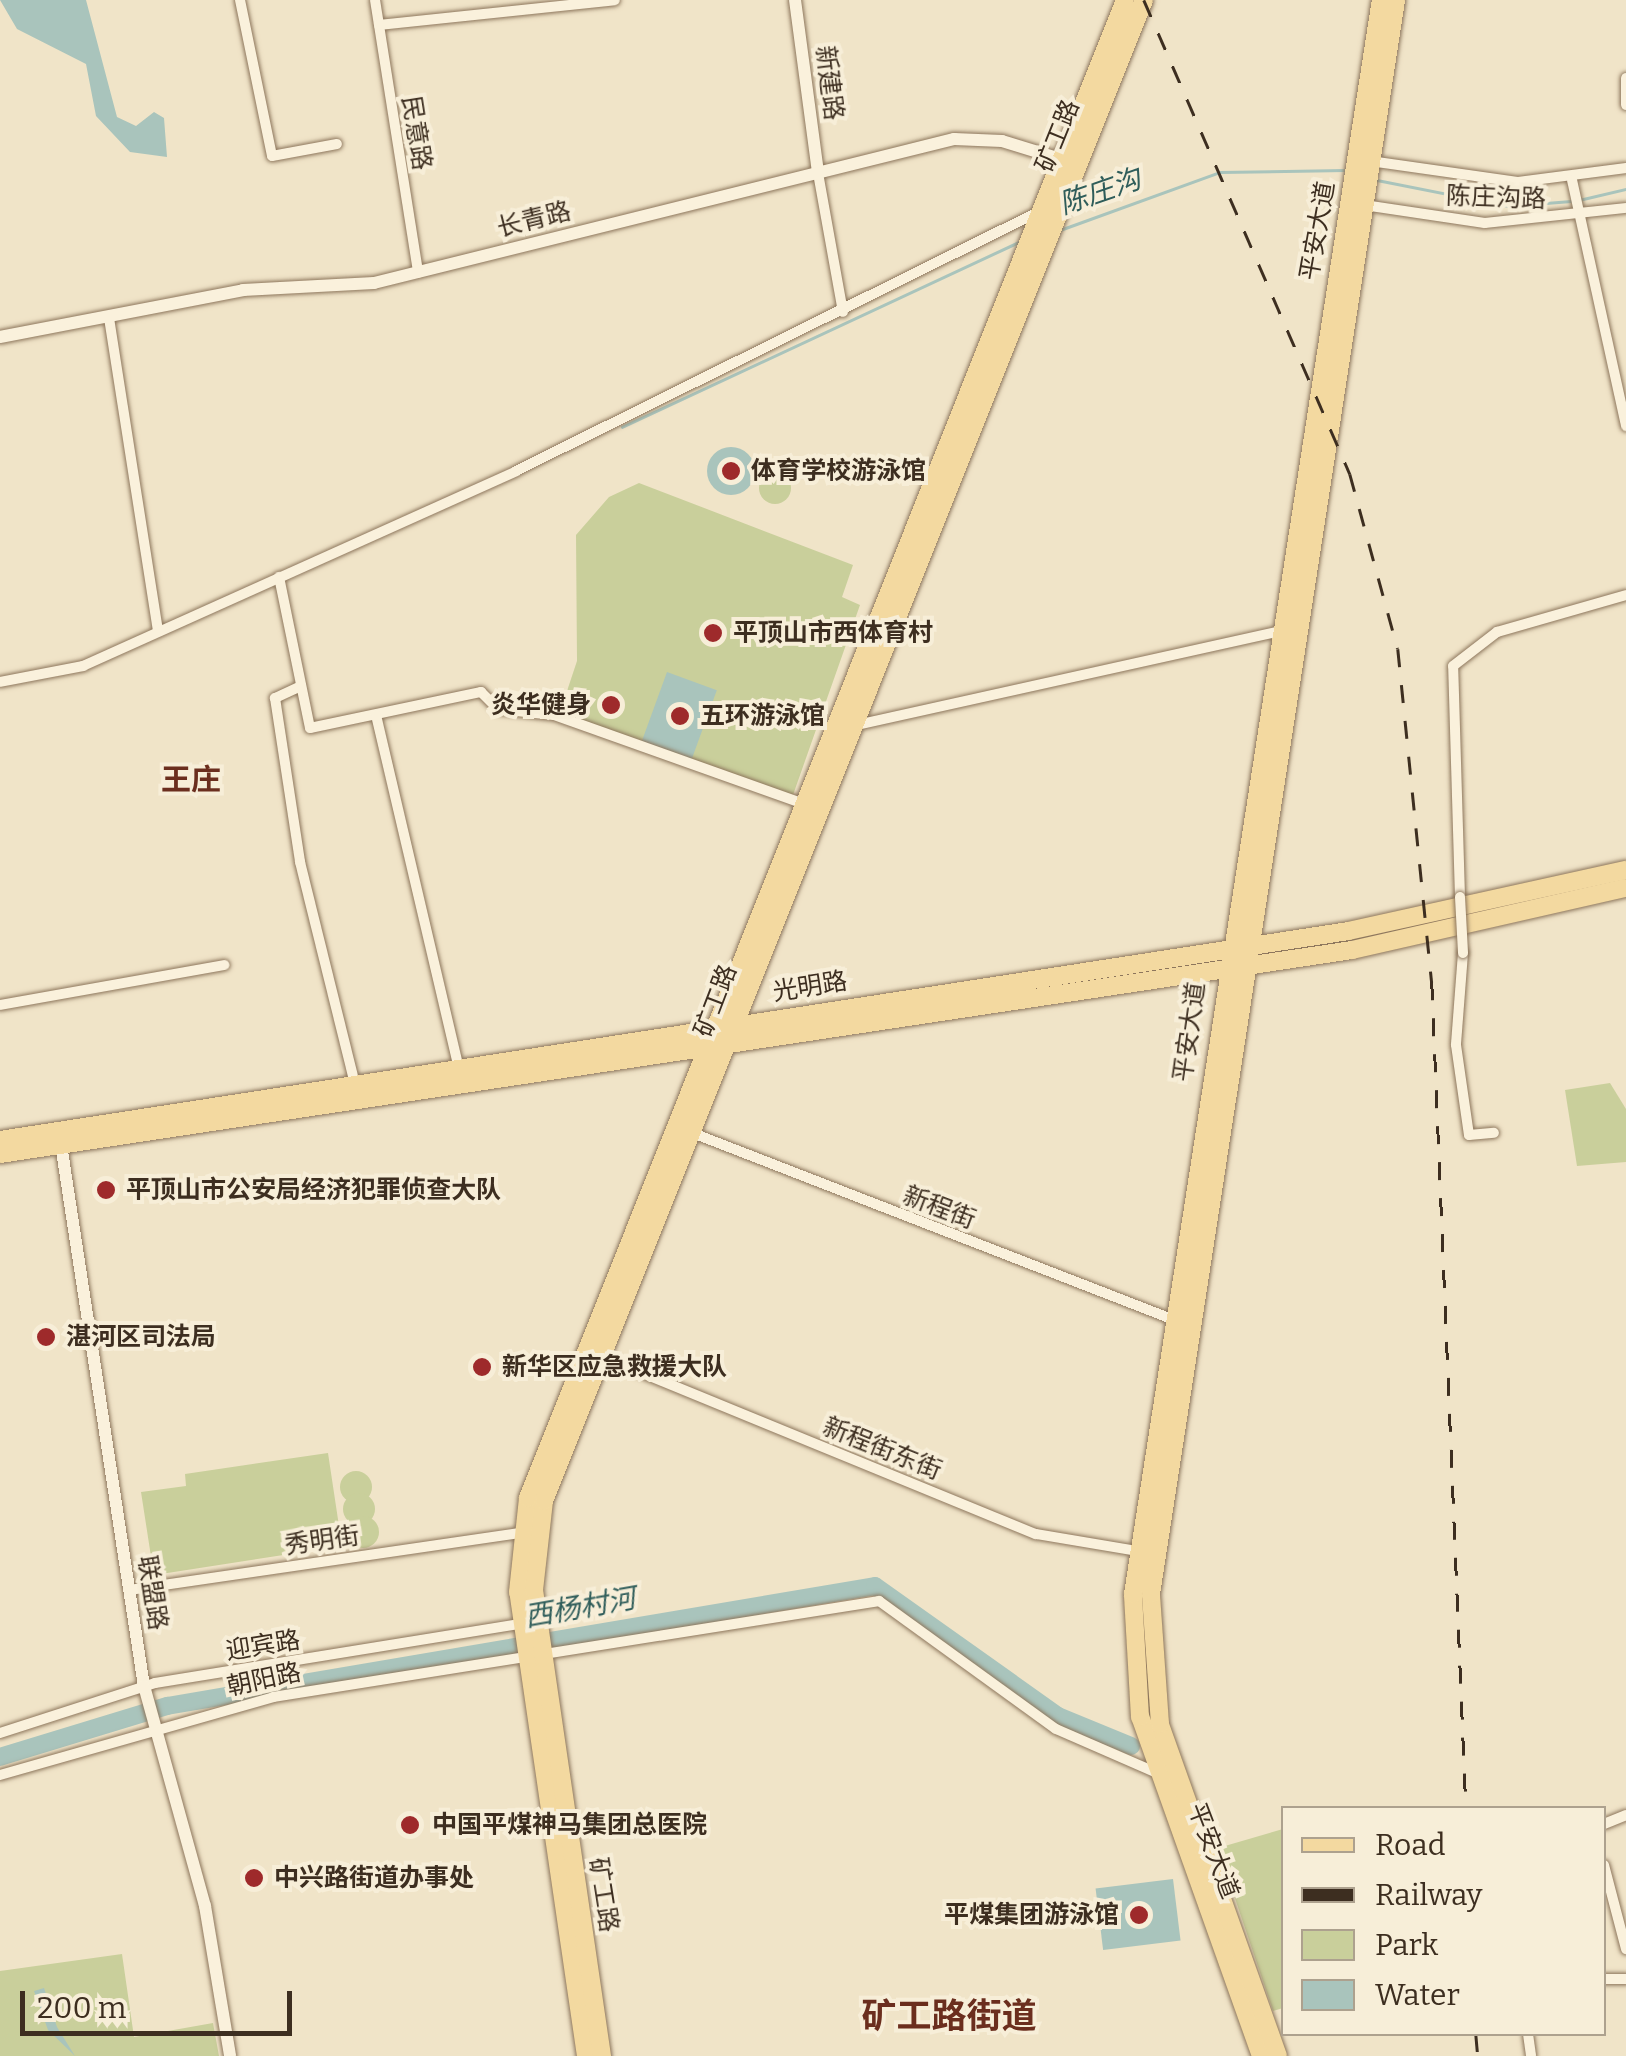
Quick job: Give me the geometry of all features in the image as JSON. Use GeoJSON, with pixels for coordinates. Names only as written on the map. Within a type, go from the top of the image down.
{"type":"FeatureCollection","features":[{"type":"Feature","properties":{"kind":"main road","name":"矿工路"},"geometry":{"type":"LineString","coordinates":[[1066,161],[1144,0]]}},
{"type":"Feature","properties":{"kind":"main road","name":"平安大道"},"geometry":{"type":"LineString","coordinates":[[1363,165],[1381,0]]}},
{"type":"Feature","properties":{"kind":"main road","name":"平安大道"},"geometry":{"type":"LineString","coordinates":[[1261,2056],[1158,1774],[1132,1674],[1146,1552],[1237,947],[1357,200],[1396,0]]}},
{"type":"Feature","properties":{"kind":"main road","name":"矿工路"},"geometry":{"type":"LineString","coordinates":[[530,1628],[540,1518],[682,1129],[706,1048],[801,802],[1047,213],[1122,2]]}},
{"type":"Feature","properties":{"kind":"main road","name":"矿工路"},"geometry":{"type":"LineString","coordinates":[[602,2056],[534,1654],[520,1533],[682,1129],[726,1045],[1030,253]]}},
{"type":"Feature","properties":{"kind":"main road","name":"光明路"},"geometry":{"type":"LineString","coordinates":[[0,1140],[60,1137],[460,1075],[734,1024],[1237,947],[1626,870]]}},
{"type":"Feature","properties":{"kind":"main road","name":"光明路"},"geometry":{"type":"LineString","coordinates":[[0,1154],[60,1137],[355,1084],[706,1048],[1234,968],[1626,888]]}},
{"type":"Feature","properties":{"kind":"main road","name":"平安大道"},"geometry":{"type":"LineString","coordinates":[[1146,1552],[1150,1654],[1160,1724],[1278,2035],[1278,2056]]}},
{"type":"Feature","properties":{"kind":"main road","name":"矿工路"},"geometry":{"type":"LineString","coordinates":[[534,1654],[586,2056]]}},
{"type":"Feature","properties":{"kind":"street"},"geometry":{"type":"LineString","coordinates":[[240,0],[272,156],[336,144]]}},
{"type":"Feature","properties":{"kind":"street","name":"民意路"},"geometry":{"type":"LineString","coordinates":[[375,0],[418,273]]}},
{"type":"Feature","properties":{"kind":"street"},"geometry":{"type":"LineString","coordinates":[[379,26],[615,0]]}},
{"type":"Feature","properties":{"kind":"street","name":"新建路"},"geometry":{"type":"LineString","coordinates":[[795,0],[818,172]]}},
{"type":"Feature","properties":{"kind":"street"},"geometry":{"type":"LineString","coordinates":[[1626,78],[1626,104]]}},
{"type":"Feature","properties":{"kind":"street","name":"长青路"},"geometry":{"type":"LineString","coordinates":[[0,337],[243,290],[418,273],[954,139],[1066,161]]}},
{"type":"Feature","properties":{"kind":"street","name":"陈庄沟路"},"geometry":{"type":"LineString","coordinates":[[1363,165],[1473,180],[1573,184],[1626,168]]}},
{"type":"Feature","properties":{"kind":"street"},"geometry":{"type":"LineString","coordinates":[[818,172],[843,312]]}},
{"type":"Feature","properties":{"kind":"street"},"geometry":{"type":"LineString","coordinates":[[1573,184],[1626,426]]}},
{"type":"Feature","properties":{"kind":"street","name":"陈庄沟路"},"geometry":{"type":"LineString","coordinates":[[1357,200],[1484,223],[1579,217],[1626,208]]}},
{"type":"Feature","properties":{"kind":"street"},"geometry":{"type":"LineString","coordinates":[[0,682],[82,666],[1047,213]]}},
{"type":"Feature","properties":{"kind":"street"},"geometry":{"type":"LineString","coordinates":[[109,318],[158,631]]}},
{"type":"Feature","properties":{"kind":"street"},"geometry":{"type":"LineString","coordinates":[[278,577],[310,728],[481,692],[498,709],[554,715],[801,802]]}},
{"type":"Feature","properties":{"kind":"street"},"geometry":{"type":"LineString","coordinates":[[1494,1133],[1468,1135],[1456,1045],[1464,952],[1453,666],[1497,632],[1626,595]]}},
{"type":"Feature","properties":{"kind":"street"},"geometry":{"type":"LineString","coordinates":[[851,726],[1290,629]]}},
{"type":"Feature","properties":{"kind":"street"},"geometry":{"type":"LineString","coordinates":[[301,686],[275,698],[300,862],[355,1084]]}},
{"type":"Feature","properties":{"kind":"street"},"geometry":{"type":"LineString","coordinates":[[376,714],[460,1075]]}},
{"type":"Feature","properties":{"kind":"street"},"geometry":{"type":"LineString","coordinates":[[0,1005],[224,965]]}},
{"type":"Feature","properties":{"kind":"street","name":"新程街"},"geometry":{"type":"LineString","coordinates":[[682,1129],[1181,1323]]}},
{"type":"Feature","properties":{"kind":"street","name":"联盟路"},"geometry":{"type":"LineString","coordinates":[[60,1137],[145,1690],[206,1906],[230,2056]]}},
{"type":"Feature","properties":{"kind":"street","name":"新程街东街"},"geometry":{"type":"LineString","coordinates":[[601,1356],[1036,1534],[1146,1552]]}},
{"type":"Feature","properties":{"kind":"street","name":"秀明街"},"geometry":{"type":"LineString","coordinates":[[129,1590],[520,1533]]}},
{"type":"Feature","properties":{"kind":"street","name":"朝阳路"},"geometry":{"type":"LineString","coordinates":[[0,1775],[154,1723],[534,1654],[879,1601],[1056,1729],[1158,1774]]}},
{"type":"Feature","properties":{"kind":"street","name":"迎宾路"},"geometry":{"type":"LineString","coordinates":[[0,1733],[145,1690],[530,1628]]}},
{"type":"Feature","properties":{"kind":"street"},"geometry":{"type":"LineString","coordinates":[[1606,1873],[1626,1949]]}},
{"type":"Feature","properties":{"kind":"green space"},"geometry":{"type":"Polygon","coordinates":[[[775,472],[786,477],[791,488],[786,499],[775,504],[764,499],[759,488],[764,477],[775,472]]]}},
{"type":"Feature","properties":{"kind":"green space","name":"平顶山市西体育村"},"geometry":{"type":"Polygon","coordinates":[[[639,483],[853,565],[842,597],[860,605],[793,795],[559,715],[577,661],[576,535],[609,497],[639,483]]]}},
{"type":"Feature","properties":{"kind":"green space"},"geometry":{"type":"Polygon","coordinates":[[[1610,1083],[1626,1109],[1626,1162],[1577,1166],[1565,1090],[1610,1083]]]}},
{"type":"Feature","properties":{"kind":"green space"},"geometry":{"type":"Polygon","coordinates":[[[328,1453],[342,1546],[161,1574],[152,1563],[141,1492],[186,1486],[185,1474],[328,1453]]]}},
{"type":"Feature","properties":{"kind":"green space"},"geometry":{"type":"Polygon","coordinates":[[[356,1471],[367,1476],[372,1487],[367,1498],[356,1503],[345,1498],[340,1487],[345,1476],[356,1471]]]}},
{"type":"Feature","properties":{"kind":"green space"},"geometry":{"type":"Polygon","coordinates":[[[359,1493],[370,1498],[375,1509],[370,1520],[359,1525],[348,1520],[343,1509],[348,1498],[359,1493]]]}},
{"type":"Feature","properties":{"kind":"green space"},"geometry":{"type":"Polygon","coordinates":[[[363,1516],[374,1521],[379,1532],[374,1543],[363,1548],[352,1543],[347,1532],[352,1521],[363,1516]]]}},
{"type":"Feature","properties":{"kind":"green space"},"geometry":{"type":"Polygon","coordinates":[[[1281,1830],[1281,2009],[1273,2011],[1218,1848],[1281,1830]]]}},
{"type":"Feature","properties":{"kind":"green space"},"geometry":{"type":"Polygon","coordinates":[[[122,1954],[134,2037],[213,2023],[219,2056],[0,2056],[0,1971],[122,1954]]]}},
{"type":"Feature","properties":{"kind":"water"},"geometry":{"type":"Polygon","coordinates":[[[0,0],[86,0],[117,117],[136,126],[154,112],[164,118],[167,157],[130,152],[96,116],[86,64],[17,29],[0,0]]]}},
{"type":"Feature","properties":{"kind":"water","name":"体育学校游泳馆"},"geometry":{"type":"Polygon","coordinates":[[[731,447],[748,454],[755,471],[748,488],[731,495],[714,488],[707,471],[714,454],[731,447]]]}},
{"type":"Feature","properties":{"kind":"water","name":"五环游泳馆"},"geometry":{"type":"Polygon","coordinates":[[[667,672],[717,690],[691,760],[642,742],[667,672]]]}},
{"type":"Feature","properties":{"kind":"water","name":"平煤集团游泳馆"},"geometry":{"type":"Polygon","coordinates":[[[1173,1879],[1181,1941],[1103,1950],[1096,1889],[1173,1879]]]}},
{"type":"Feature","properties":{"kind":"water"},"geometry":{"type":"Polygon","coordinates":[[[44,1988],[57,2027],[75,2056],[48,2030],[34,1991],[44,1988]]]}},
{"type":"Feature","properties":{"kind":"waterway","name":"陈庄沟"},"geometry":{"type":"LineString","coordinates":[[1060,230],[1220,172],[1345,170]]}},
{"type":"Feature","properties":{"kind":"waterway","name":"陈庄沟"},"geometry":{"type":"LineString","coordinates":[[1377,180],[1508,206],[1571,201]]}},
{"type":"Feature","properties":{"kind":"waterway","name":"陈庄沟"},"geometry":{"type":"LineString","coordinates":[[1579,200],[1626,189]]}},
{"type":"Feature","properties":{"kind":"waterway","name":"陈庄沟"},"geometry":{"type":"LineString","coordinates":[[622,427],[1018,242]]}},
{"type":"Feature","properties":{"kind":"waterway","name":"西杨村河"},"geometry":{"type":"LineString","coordinates":[[0,1757],[167,1706],[875,1586],[1058,1716],[1131,1746]]}},
{"type":"Feature","properties":{"kind":"railway"},"geometry":{"type":"LineString","coordinates":[[1144,0],[1350,474],[1398,649],[1432,982],[1466,1806]]}},
{"type":"Feature","properties":{"kind":"railway"},"geometry":{"type":"LineString","coordinates":[[1476,2036],[1478,2056]]}},
{"type":"Feature","properties":{"kind":"place","name":"体育学校游泳馆"},"geometry":{"type":"Point","coordinates":[731,471]}},
{"type":"Feature","properties":{"kind":"place","name":"平顶山市西体育村"},"geometry":{"type":"Point","coordinates":[713,633]}},
{"type":"Feature","properties":{"kind":"place","name":"炎华健身"},"geometry":{"type":"Point","coordinates":[611,705]}},
{"type":"Feature","properties":{"kind":"place","name":"五环游泳馆"},"geometry":{"type":"Point","coordinates":[680,716]}},
{"type":"Feature","properties":{"kind":"place","name":"平顶山市公安局经济犯罪侦查大队"},"geometry":{"type":"Point","coordinates":[106,1190]}},
{"type":"Feature","properties":{"kind":"place","name":"湛河区司法局"},"geometry":{"type":"Point","coordinates":[46,1337]}},
{"type":"Feature","properties":{"kind":"place","name":"新华区应急救援大队"},"geometry":{"type":"Point","coordinates":[482,1367]}},
{"type":"Feature","properties":{"kind":"place","name":"中国平煤神马集团总医院"},"geometry":{"type":"Point","coordinates":[410,1825]}},
{"type":"Feature","properties":{"kind":"place","name":"中兴路街道办事处"},"geometry":{"type":"Point","coordinates":[254,1878]}},
{"type":"Feature","properties":{"kind":"place","name":"平煤集团游泳馆"},"geometry":{"type":"Point","coordinates":[1139,1915]}},
{"type":"Feature","properties":{"kind":"district","name":"王庄"},"geometry":{"type":"Point","coordinates":[191,780]}},
{"type":"Feature","properties":{"kind":"district","name":"矿工路街道"},"geometry":{"type":"Point","coordinates":[949,2016]}}]}
